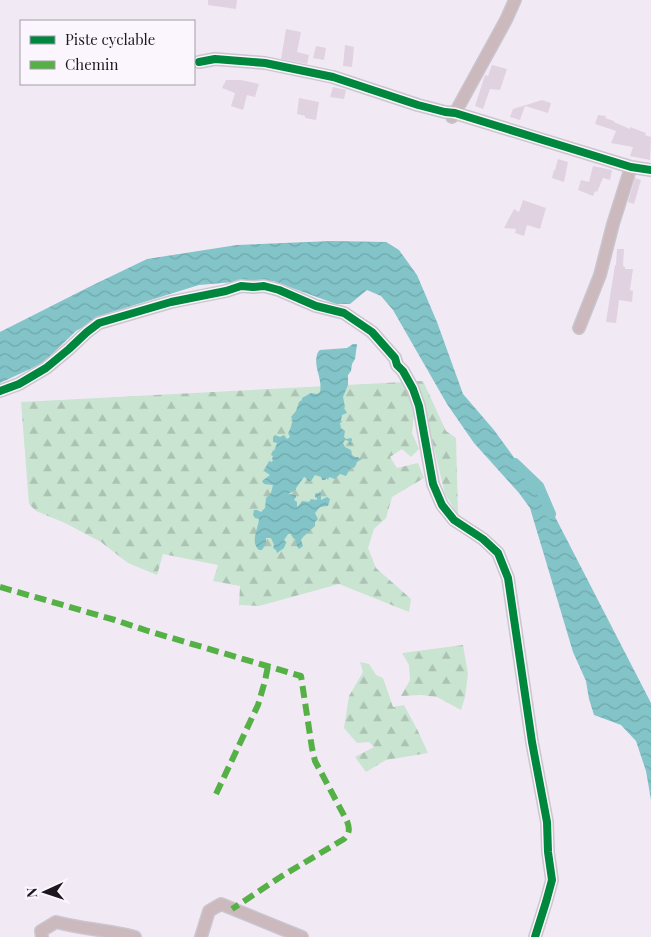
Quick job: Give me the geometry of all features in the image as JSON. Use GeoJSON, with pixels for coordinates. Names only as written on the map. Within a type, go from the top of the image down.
{"type":"FeatureCollection","features":[{"type":"Feature","properties":{"kind":"street"},"geometry":{"type":"LineString","coordinates":[[453,115],[516,0]]}},
{"type":"Feature","properties":{"kind":"street"},"geometry":{"type":"LineString","coordinates":[[199,62],[215,58],[265,63],[333,77],[418,105],[631,167],[651,170]]}},
{"type":"Feature","properties":{"kind":"street"},"geometry":{"type":"LineString","coordinates":[[579,328],[600,275],[613,224],[631,167]]}},
{"type":"Feature","properties":{"kind":"street"},"geometry":{"type":"LineString","coordinates":[[0,391],[19,384],[46,368],[99,323],[171,302],[226,291],[241,286],[264,286],[279,290],[316,306],[344,313],[372,332],[395,358],[397,365],[414,389],[419,406],[433,484],[442,505],[454,520],[483,539],[498,553],[508,578],[532,742],[547,822],[548,852],[552,880],[535,937]]}},
{"type":"Feature","properties":{"kind":"street"},"geometry":{"type":"LineString","coordinates":[[201,937],[209,911],[221,904],[302,937]]}},
{"type":"Feature","properties":{"kind":"street"},"geometry":{"type":"LineString","coordinates":[[42,937],[41,931],[56,922],[134,937]]}},
{"type":"Feature","properties":{"kind":"green space"},"geometry":{"type":"Polygon","coordinates":[[[423,381],[446,431],[456,438],[458,515],[445,494],[429,428],[414,414],[412,433],[419,449],[411,457],[402,449],[390,457],[397,468],[418,463],[424,478],[392,497],[386,518],[374,529],[368,548],[376,568],[411,599],[409,612],[339,584],[259,606],[239,605],[240,586],[213,581],[218,565],[163,554],[157,575],[128,563],[101,542],[65,523],[36,511],[29,504],[21,402],[423,381]]]}},
{"type":"Feature","properties":{"kind":"green space"},"geometry":{"type":"Polygon","coordinates":[[[463,645],[468,674],[461,710],[437,697],[421,695],[401,696],[410,680],[409,665],[402,653],[463,645]]]}},
{"type":"Feature","properties":{"kind":"green space"},"geometry":{"type":"Polygon","coordinates":[[[360,662],[369,664],[376,675],[383,678],[393,707],[404,705],[428,753],[386,760],[366,772],[355,757],[374,747],[369,742],[357,743],[344,728],[349,696],[363,672],[360,662]]]}},
{"type":"Feature","properties":{"kind":"water"},"geometry":{"type":"Polygon","coordinates":[[[332,241],[386,242],[399,250],[417,275],[437,322],[463,394],[494,430],[550,507],[651,703],[651,800],[646,771],[636,741],[621,725],[594,715],[586,681],[573,652],[530,508],[474,443],[447,404],[393,310],[381,296],[367,290],[350,304],[336,304],[273,281],[199,285],[109,313],[76,331],[43,363],[0,383],[0,332],[147,259],[237,245],[332,241]]]}},
{"type":"Feature","properties":{"kind":"water"},"geometry":{"type":"Polygon","coordinates":[[[357,344],[355,359],[348,375],[348,385],[343,397],[344,408],[347,413],[342,415],[342,422],[340,423],[341,428],[345,431],[344,437],[346,439],[351,438],[351,443],[354,444],[349,445],[349,441],[345,440],[343,443],[345,447],[351,450],[352,455],[362,459],[357,462],[355,467],[350,469],[346,476],[340,474],[335,479],[329,477],[328,480],[327,478],[322,480],[321,477],[315,475],[311,481],[304,477],[296,490],[288,494],[296,495],[294,500],[297,502],[297,507],[302,501],[317,500],[315,495],[320,491],[321,500],[327,497],[330,499],[328,506],[320,507],[315,513],[318,519],[315,522],[315,526],[301,540],[303,546],[299,549],[295,539],[291,534],[288,534],[284,540],[287,543],[277,553],[273,548],[274,545],[271,538],[266,538],[266,544],[262,550],[259,550],[256,547],[255,540],[259,519],[253,515],[254,510],[261,512],[265,508],[266,498],[271,493],[273,485],[264,484],[262,481],[270,475],[264,471],[269,461],[272,462],[273,460],[271,455],[277,443],[273,442],[273,437],[275,435],[280,437],[284,435],[287,439],[290,437],[288,433],[293,420],[291,417],[296,411],[299,402],[311,393],[317,394],[320,392],[321,387],[316,362],[318,352],[320,350],[347,348],[357,344]]]}},
{"type":"Feature","properties":{"kind":"building"},"geometry":{"type":"Polygon","coordinates":[[[208,0],[237,0],[236,9],[208,5],[208,0]]]}},
{"type":"Feature","properties":{"kind":"building"},"geometry":{"type":"Polygon","coordinates":[[[286,29],[301,32],[297,52],[309,55],[307,64],[281,59],[286,29]]]}},
{"type":"Feature","properties":{"kind":"building"},"geometry":{"type":"Polygon","coordinates":[[[345,45],[354,47],[352,67],[343,66],[345,45]]]}},
{"type":"Feature","properties":{"kind":"building"},"geometry":{"type":"Polygon","coordinates":[[[316,46],[326,48],[324,60],[313,58],[316,46]]]}},
{"type":"Feature","properties":{"kind":"building"},"geometry":{"type":"Polygon","coordinates":[[[492,65],[507,69],[500,90],[490,89],[483,109],[475,106],[485,75],[488,76],[492,65]]]}},
{"type":"Feature","properties":{"kind":"building"},"geometry":{"type":"Polygon","coordinates":[[[226,80],[241,80],[259,84],[255,97],[247,95],[243,110],[231,106],[235,93],[222,88],[226,80]]]}},
{"type":"Feature","properties":{"kind":"building"},"geometry":{"type":"Polygon","coordinates":[[[333,87],[346,90],[344,99],[330,97],[333,87]]]}},
{"type":"Feature","properties":{"kind":"building"},"geometry":{"type":"Polygon","coordinates":[[[299,98],[319,102],[316,120],[297,114],[299,98]]]}},
{"type":"Feature","properties":{"kind":"building"},"geometry":{"type":"Polygon","coordinates":[[[542,100],[551,103],[548,113],[525,106],[520,120],[510,117],[513,109],[542,100]]]}},
{"type":"Feature","properties":{"kind":"building"},"geometry":{"type":"Polygon","coordinates":[[[598,115],[606,116],[605,118],[630,129],[630,127],[646,133],[645,135],[651,137],[650,160],[630,156],[633,147],[611,143],[616,131],[595,124],[598,115]]]}},
{"type":"Feature","properties":{"kind":"building"},"geometry":{"type":"Polygon","coordinates":[[[558,159],[568,162],[564,182],[552,178],[558,159]]]}},
{"type":"Feature","properties":{"kind":"building"},"geometry":{"type":"Polygon","coordinates":[[[593,166],[612,170],[610,180],[603,178],[597,192],[595,191],[593,196],[578,190],[581,180],[589,182],[593,166]]]}},
{"type":"Feature","properties":{"kind":"building"},"geometry":{"type":"Polygon","coordinates":[[[635,178],[641,180],[634,204],[628,202],[635,178]]]}},
{"type":"Feature","properties":{"kind":"building"},"geometry":{"type":"Polygon","coordinates":[[[523,200],[546,208],[540,229],[527,225],[524,236],[515,233],[516,229],[504,228],[514,209],[519,212],[523,200]]]}},
{"type":"Feature","properties":{"kind":"building"},"geometry":{"type":"Polygon","coordinates":[[[617,249],[624,249],[623,266],[625,269],[633,269],[630,290],[633,291],[632,302],[619,300],[616,323],[606,322],[617,249]]]}},
{"type":"Feature","properties":{"kind":"waterway"},"geometry":{"type":"LineString","coordinates":[[515,463],[539,486],[551,514]]}},
{"type":"Feature","properties":{"kind":"marked path"},"geometry":{"type":"LineString","coordinates":[[0,587],[301,676],[315,761],[347,821],[348,832],[344,839],[232,909]]}},
{"type":"Feature","properties":{"kind":"marked path"},"geometry":{"type":"LineString","coordinates":[[216,794],[258,705],[268,666]]}},
{"type":"Feature","properties":{"kind":"cycle path"},"geometry":{"type":"LineString","coordinates":[[199,62],[215,59],[265,63],[333,77],[418,105],[455,113],[631,167],[651,170]]}},
{"type":"Feature","properties":{"kind":"cycle path"},"geometry":{"type":"LineString","coordinates":[[0,391],[19,384],[46,368],[99,323],[171,302],[226,291],[241,286],[264,286],[279,290],[316,306],[344,313],[372,332],[395,358],[397,365],[403,371],[413,389],[419,406],[433,484],[442,505],[454,520],[483,539],[498,553],[508,578],[532,742],[547,822],[548,852],[552,880],[535,937]]}}]}
